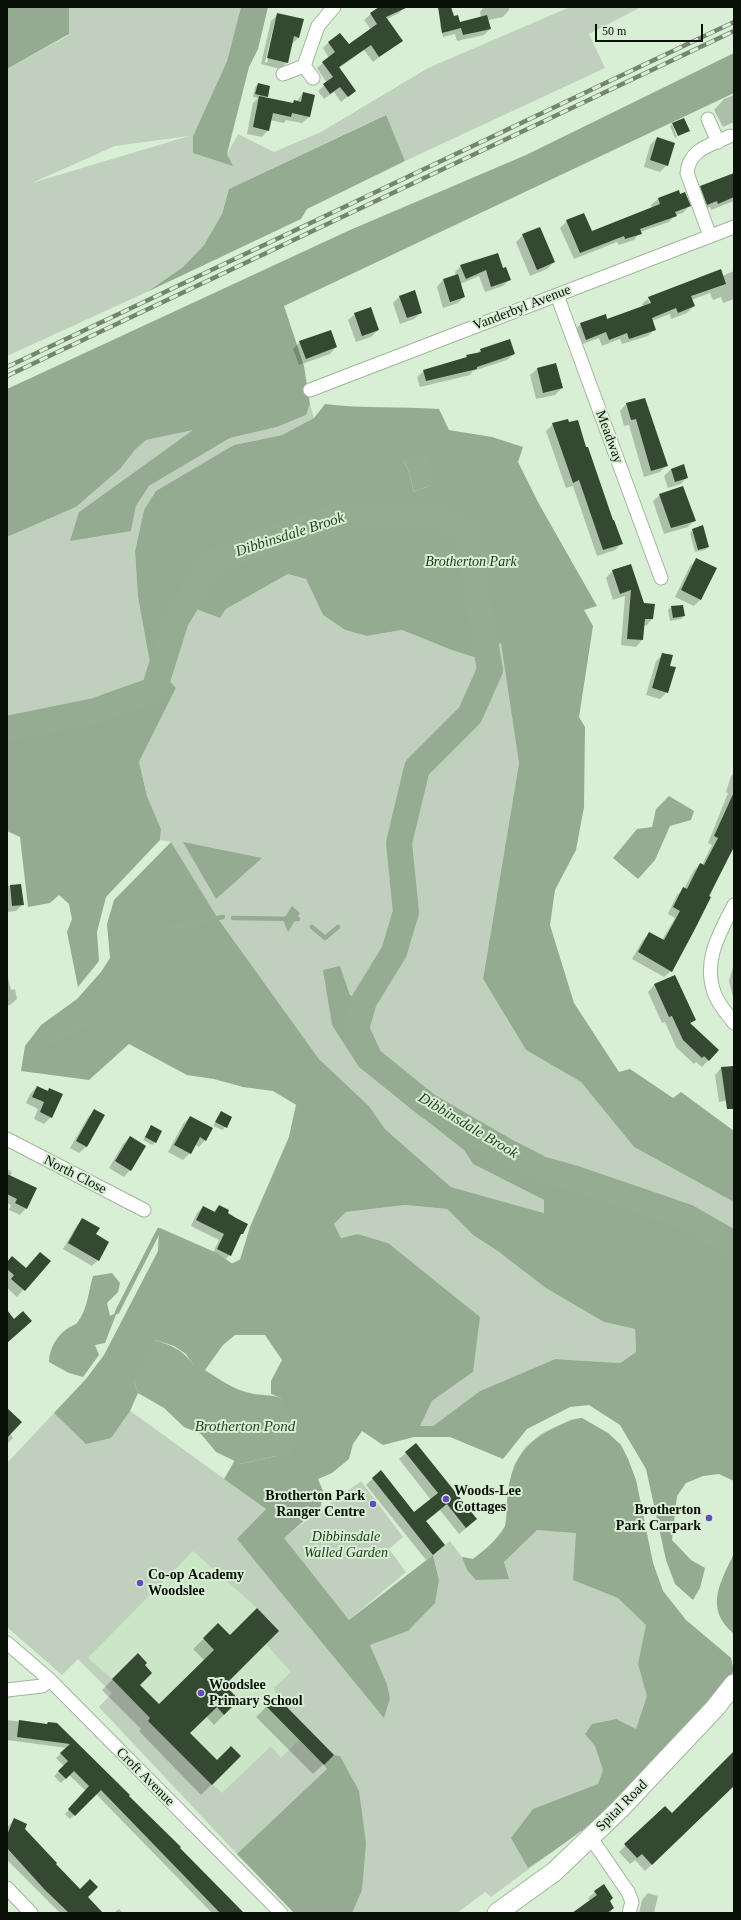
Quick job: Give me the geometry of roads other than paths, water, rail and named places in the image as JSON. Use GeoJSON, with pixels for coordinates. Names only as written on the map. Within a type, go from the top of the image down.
{"type":"FeatureCollection","features":[{"type":"Feature","properties":{"kind":"main road","name":"Spital Road"},"geometry":{"type":"LineString","coordinates":[[496,1913],[554,1872],[591,1838],[678,1748],[715,1708],[734,1684]]}},
{"type":"Feature","properties":{"kind":"street"},"geometry":{"type":"LineString","coordinates":[[284,74],[304,66],[318,26],[334,7]]}},
{"type":"Feature","properties":{"kind":"street"},"geometry":{"type":"LineString","coordinates":[[304,66],[313,78]]}},
{"type":"Feature","properties":{"kind":"street"},"geometry":{"type":"LineString","coordinates":[[708,119],[718,142]]}},
{"type":"Feature","properties":{"kind":"street"},"geometry":{"type":"LineString","coordinates":[[710,236],[687,173],[688,164],[691,157],[701,149],[730,136]]}},
{"type":"Feature","properties":{"kind":"street","name":"Vanderbyl Avenue"},"geometry":{"type":"LineString","coordinates":[[310,390],[734,226]]}},
{"type":"Feature","properties":{"kind":"street","name":"Meadway"},"geometry":{"type":"LineString","coordinates":[[557,295],[661,578]]}},
{"type":"Feature","properties":{"kind":"street"},"geometry":{"type":"LineString","coordinates":[[734,905],[715,941],[711,958],[710,978],[715,996],[734,1023]]}},
{"type":"Feature","properties":{"kind":"street","name":"North Close"},"geometry":{"type":"LineString","coordinates":[[7,1140],[144,1210]]}},
{"type":"Feature","properties":{"kind":"street","name":"Croft Avenue"},"geometry":{"type":"LineString","coordinates":[[7,1643],[50,1680],[281,1913]]}},
{"type":"Feature","properties":{"kind":"street"},"geometry":{"type":"LineString","coordinates":[[7,1690],[42,1686],[50,1680]]}},
{"type":"Feature","properties":{"kind":"street"},"geometry":{"type":"LineString","coordinates":[[591,1838],[628,1892],[632,1902],[629,1913]]}},
{"type":"Feature","properties":{"kind":"street"},"geometry":{"type":"LineString","coordinates":[[7,1888],[32,1913]]}},
{"type":"Feature","properties":{"kind":"water"},"geometry":{"type":"Polygon","coordinates":[[[415,456],[429,456],[431,485],[414,492],[409,472],[404,461],[415,456]]]}},
{"type":"Feature","properties":{"kind":"water"},"geometry":{"type":"Polygon","coordinates":[[[669,796],[694,811],[691,820],[670,826],[655,860],[638,879],[613,858],[637,829],[652,827],[656,809],[669,796]]]}},
{"type":"Feature","properties":{"kind":"water"},"geometry":{"type":"Polygon","coordinates":[[[292,906],[300,913],[288,932],[283,920],[292,906]]]}},
{"type":"Feature","properties":{"kind":"water"},"geometry":{"type":"Polygon","coordinates":[[[112,1273],[120,1283],[118,1292],[107,1303],[110,1316],[117,1312],[105,1343],[95,1345],[99,1355],[83,1377],[69,1373],[49,1362],[50,1352],[57,1338],[68,1328],[77,1323],[81,1318],[86,1306],[93,1276],[112,1273]]]}},
{"type":"Feature","properties":{"kind":"water","name":"Brotherton Pond"},"geometry":{"type":"Polygon","coordinates":[[[156,1340],[177,1349],[193,1364],[200,1360],[205,1362],[205,1370],[232,1387],[244,1392],[281,1398],[298,1429],[291,1456],[276,1456],[241,1464],[216,1452],[201,1434],[184,1427],[164,1408],[138,1393],[134,1381],[136,1371],[156,1340]]]}},
{"type":"Feature","properties":{"kind":"waterway","name":"Dibbinsdale Brook"},"geometry":{"type":"LineString","coordinates":[[7,729],[95,711],[154,690],[176,620],[210,564],[260,542],[345,515],[433,515],[466,531],[490,670],[470,715],[417,768],[399,843],[406,912],[394,952],[364,1001],[356,1029],[370,1059],[428,1106],[504,1150],[541,1169],[576,1179],[687,1217],[734,1244]]}},
{"type":"Feature","properties":{"kind":"waterway"},"geometry":{"type":"LineString","coordinates":[[43,1045],[86,1024],[170,928],[223,917]]}},
{"type":"Feature","properties":{"kind":"waterway"},"geometry":{"type":"LineString","coordinates":[[233,918],[298,919]]}},
{"type":"Feature","properties":{"kind":"waterway"},"geometry":{"type":"LineString","coordinates":[[312,927],[325,938],[338,927]]}},
{"type":"Feature","properties":{"kind":"waterway"},"geometry":{"type":"LineString","coordinates":[[117,1312],[159,1230],[216,1255],[232,1266],[242,1261],[252,1228],[291,1138],[298,1106]]}},
{"type":"Feature","properties":{"kind":"railway"},"geometry":{"type":"LineString","coordinates":[[7,367],[734,22]]}},
{"type":"Feature","properties":{"kind":"railway"},"geometry":{"type":"LineString","coordinates":[[7,376],[734,31]]}},
{"type":"Feature","properties":{"kind":"place","name":"Woods-Lee Cottages"},"geometry":{"type":"Point","coordinates":[446,1499]}},
{"type":"Feature","properties":{"kind":"place","name":"Brotherton Park Ranger Centre"},"geometry":{"type":"Point","coordinates":[373,1504]}},
{"type":"Feature","properties":{"kind":"place","name":"Brotherton Park Carpark"},"geometry":{"type":"Point","coordinates":[709,1518]}},
{"type":"Feature","properties":{"kind":"place","name":"Co-op Academy Woodslee"},"geometry":{"type":"Point","coordinates":[140,1583]}},
{"type":"Feature","properties":{"kind":"place","name":"Woodslee Primary School"},"geometry":{"type":"Point","coordinates":[201,1693]}},
{"type":"Feature","properties":{"kind":"park label","name":"Brotherton Park"},"geometry":{"type":"Point","coordinates":[471,562]}},
{"type":"Feature","properties":{"kind":"park label","name":"Dibbinsdale Walled Garden"},"geometry":{"type":"Point","coordinates":[346,1546]}}]}
